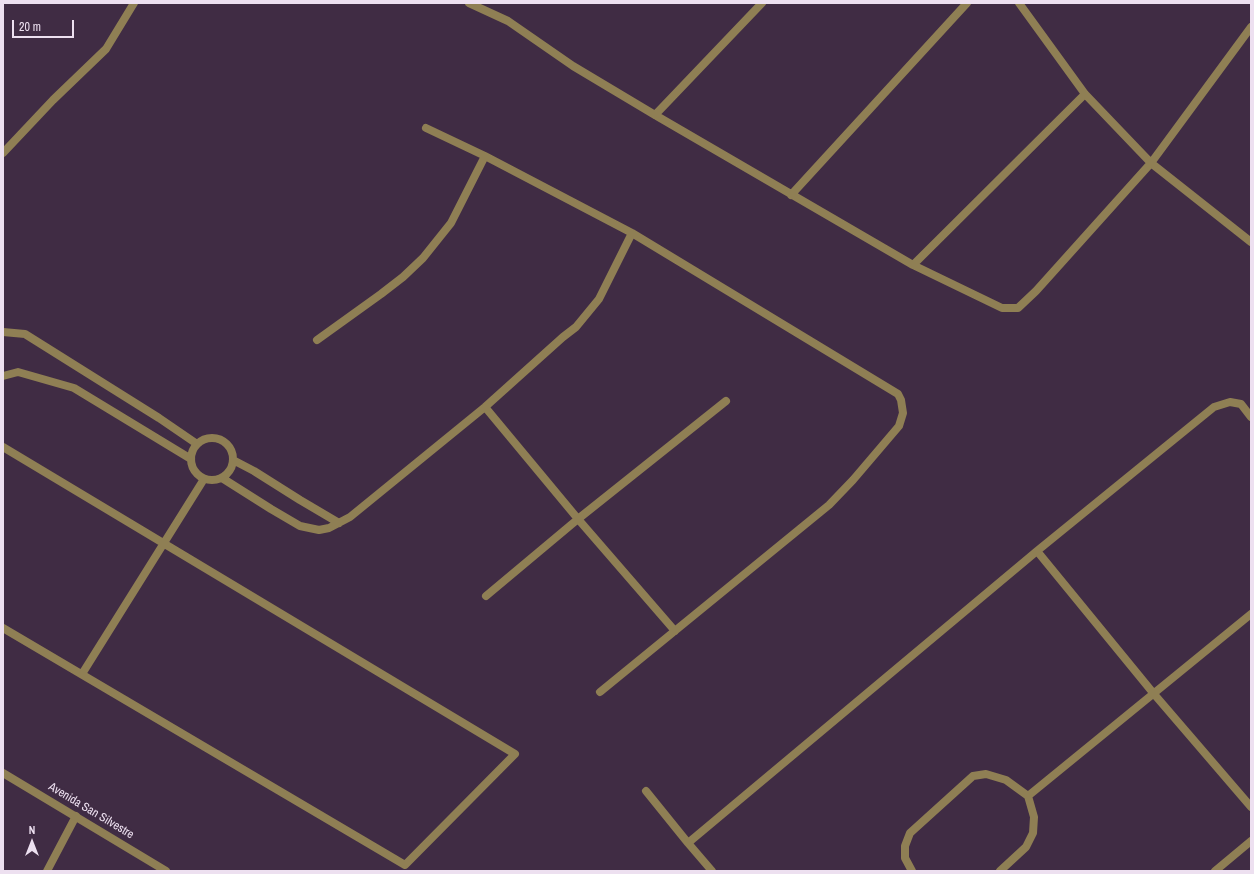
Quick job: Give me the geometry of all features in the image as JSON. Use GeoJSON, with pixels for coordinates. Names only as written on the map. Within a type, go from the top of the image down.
{"type":"FeatureCollection","features":[{"type":"Feature","properties":{"kind":"street"},"geometry":{"type":"LineString","coordinates":[[3,153],[53,100],[106,50],[134,3]]}},
{"type":"Feature","properties":{"kind":"street"},"geometry":{"type":"LineString","coordinates":[[469,3],[508,21],[573,66],[791,195],[913,265],[1002,308],[1018,308],[1041,286],[1151,163],[1251,27]]}},
{"type":"Feature","properties":{"kind":"street"},"geometry":{"type":"LineString","coordinates":[[655,115],[762,3]]}},
{"type":"Feature","properties":{"kind":"street"},"geometry":{"type":"LineString","coordinates":[[791,195],[967,3]]}},
{"type":"Feature","properties":{"kind":"street"},"geometry":{"type":"LineString","coordinates":[[1018,3],[1084,94],[1151,163],[1251,242]]}},
{"type":"Feature","properties":{"kind":"street"},"geometry":{"type":"LineString","coordinates":[[913,265],[1084,94]]}},
{"type":"Feature","properties":{"kind":"street"},"geometry":{"type":"LineString","coordinates":[[426,128],[485,156],[632,233],[898,394],[902,407],[902,420],[899,426],[853,480],[829,505],[600,692]]}},
{"type":"Feature","properties":{"kind":"street"},"geometry":{"type":"LineString","coordinates":[[317,340],[403,277],[423,258],[451,223],[485,156]]}},
{"type":"Feature","properties":{"kind":"street"},"geometry":{"type":"LineString","coordinates":[[222,478],[300,526],[319,530],[329,528],[350,517],[485,406],[576,326],[591,310],[603,292],[632,233]]}},
{"type":"Feature","properties":{"kind":"street"},"geometry":{"type":"LineString","coordinates":[[3,332],[24,334],[159,418],[197,444]]}},
{"type":"Feature","properties":{"kind":"street"},"geometry":{"type":"LineString","coordinates":[[3,376],[18,372],[74,388],[191,459]]}},
{"type":"Feature","properties":{"kind":"street"},"geometry":{"type":"LineString","coordinates":[[486,596],[578,519],[726,401]]}},
{"type":"Feature","properties":{"kind":"street"},"geometry":{"type":"LineString","coordinates":[[688,843],[1037,551],[1214,406],[1230,402],[1241,404],[1251,417]]}},
{"type":"Feature","properties":{"kind":"street"},"geometry":{"type":"LineString","coordinates":[[485,406],[578,519],[675,632]]}},
{"type":"Feature","properties":{"kind":"street"},"geometry":{"type":"LineString","coordinates":[[214,438],[223,441],[230,447],[233,455],[233,464],[229,472],[222,478],[213,480],[204,479],[197,474],[192,467],[191,459],[192,451],[197,444],[205,439],[214,438]]}},
{"type":"Feature","properties":{"kind":"street"},"geometry":{"type":"LineString","coordinates":[[3,447],[164,542],[515,754],[405,865],[3,628]]}},
{"type":"Feature","properties":{"kind":"street"},"geometry":{"type":"LineString","coordinates":[[233,460],[254,471],[339,523]]}},
{"type":"Feature","properties":{"kind":"street"},"geometry":{"type":"LineString","coordinates":[[82,674],[204,479]]}},
{"type":"Feature","properties":{"kind":"street"},"geometry":{"type":"LineString","coordinates":[[1037,551],[1154,694],[1251,807]]}},
{"type":"Feature","properties":{"kind":"street"},"geometry":{"type":"LineString","coordinates":[[1028,796],[1251,614]]}},
{"type":"Feature","properties":{"kind":"street","name":"Avenida San Silvestre"},"geometry":{"type":"LineString","coordinates":[[3,773],[166,871]]}},
{"type":"Feature","properties":{"kind":"street"},"geometry":{"type":"LineString","coordinates":[[912,871],[905,858],[905,846],[910,833],[973,776],[986,774],[1006,780],[1028,796],[1034,817],[1033,833],[1026,848],[1000,871]]}},
{"type":"Feature","properties":{"kind":"street"},"geometry":{"type":"LineString","coordinates":[[646,790],[712,871]]}},
{"type":"Feature","properties":{"kind":"street"},"geometry":{"type":"LineString","coordinates":[[47,871],[76,816]]}},
{"type":"Feature","properties":{"kind":"street"},"geometry":{"type":"LineString","coordinates":[[1215,871],[1251,841]]}}]}
